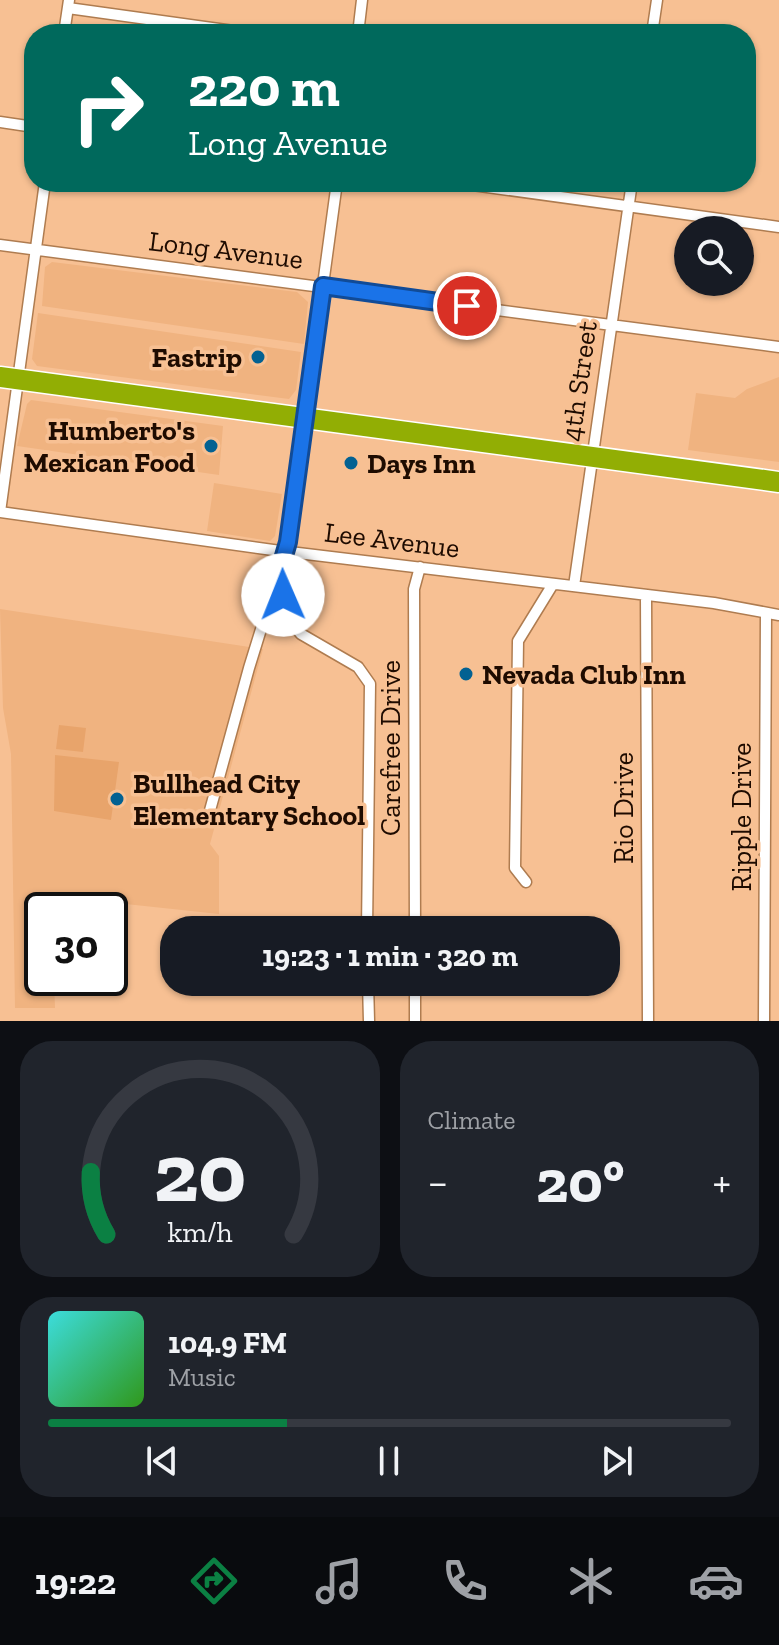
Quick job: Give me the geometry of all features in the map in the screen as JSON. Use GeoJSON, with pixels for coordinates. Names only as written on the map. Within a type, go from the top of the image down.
{"type":"FeatureCollection","features":[{"type":"Feature","properties":{"kind":"highway"},"geometry":{"type":"LineString","coordinates":[[9,378],[779,482]]}},
{"type":"Feature","properties":{"kind":"street"},"geometry":{"type":"LineString","coordinates":[[359,24],[362,0]]}},
{"type":"Feature","properties":{"kind":"street"},"geometry":{"type":"LineString","coordinates":[[653,24],[657,0]]}},
{"type":"Feature","properties":{"kind":"street"},"geometry":{"type":"LineString","coordinates":[[65,24],[68,4],[193,24]]}},
{"type":"Feature","properties":{"kind":"street"},"geometry":{"type":"LineString","coordinates":[[0,122],[24,126]]}},
{"type":"Feature","properties":{"kind":"street"},"geometry":{"type":"LineString","coordinates":[[0,512],[9,378],[36,249],[44,192]]}},
{"type":"Feature","properties":{"kind":"street"},"geometry":{"type":"LineString","coordinates":[[209,814],[284,551],[336,192]]}},
{"type":"Feature","properties":{"kind":"street"},"geometry":{"type":"LineString","coordinates":[[522,192],[779,227]]}},
{"type":"Feature","properties":{"kind":"street","name":"4th Street"},"geometry":{"type":"LineString","coordinates":[[574,586],[630,192]]}},
{"type":"Feature","properties":{"kind":"street","name":"Long Avenue"},"geometry":{"type":"LineString","coordinates":[[0,245],[779,347]]}},
{"type":"Feature","properties":{"kind":"street","name":"Lee Avenue"},"geometry":{"type":"LineString","coordinates":[[0,512],[284,551],[714,603],[779,615]]}},
{"type":"Feature","properties":{"kind":"street","name":"Carefree Drive"},"geometry":{"type":"LineString","coordinates":[[415,916],[414,589],[420,567]]}},
{"type":"Feature","properties":{"kind":"street"},"geometry":{"type":"LineString","coordinates":[[277,580],[295,627],[301,634],[358,667],[370,684],[367,916]]}},
{"type":"Feature","properties":{"kind":"street"},"geometry":{"type":"LineString","coordinates":[[526,882],[515,868],[518,641],[553,584]]}},
{"type":"Feature","properties":{"kind":"street","name":"Rio Drive"},"geometry":{"type":"LineString","coordinates":[[646,596],[648,1021]]}},
{"type":"Feature","properties":{"kind":"street","name":"Ripple Drive"},"geometry":{"type":"LineString","coordinates":[[764,1021],[766,613]]}},
{"type":"Feature","properties":{"kind":"street"},"geometry":{"type":"LineString","coordinates":[[368,996],[369,1021]]}},
{"type":"Feature","properties":{"kind":"street"},"geometry":{"type":"LineString","coordinates":[[415,996],[415,1021]]}},
{"type":"Feature","properties":{"kind":"shaded area"},"geometry":{"type":"Polygon","coordinates":[[[52,262],[297,292],[308,302],[304,344],[42,306],[45,267],[52,262]]]}},
{"type":"Feature","properties":{"kind":"shaded area"},"geometry":{"type":"Polygon","coordinates":[[[38,313],[301,352],[296,390],[289,399],[37,366],[32,359],[38,313]]]}},
{"type":"Feature","properties":{"kind":"shaded area"},"geometry":{"type":"Polygon","coordinates":[[[779,377],[779,462],[688,450],[696,393],[735,398],[747,389],[779,377]]]}},
{"type":"Feature","properties":{"kind":"shaded area"},"geometry":{"type":"Polygon","coordinates":[[[31,400],[223,426],[219,475],[17,446],[27,404],[31,400]]]}},
{"type":"Feature","properties":{"kind":"shaded area"},"geometry":{"type":"Polygon","coordinates":[[[214,483],[282,494],[275,536],[270,541],[207,531],[214,483]]]}},
{"type":"Feature","properties":{"kind":"shaded area","name":"Bullhead City Elementary School"},"geometry":{"type":"Polygon","coordinates":[[[0,609],[263,649],[210,844],[219,856],[219,914],[128,904],[128,892],[24,892],[24,996],[55,996],[55,1008],[15,1008],[11,754],[3,708],[0,609]]]}},
{"type":"Feature","properties":{"kind":"shaded area"},"geometry":{"type":"Polygon","coordinates":[[[59,725],[86,728],[83,752],[56,749],[59,725]]]}},
{"type":"Feature","properties":{"kind":"shaded area"},"geometry":{"type":"Polygon","coordinates":[[[55,755],[119,762],[111,820],[54,811],[55,755]]]}},
{"type":"Feature","properties":{"kind":"place","name":"Fastrip"},"geometry":{"type":"Point","coordinates":[258,357]}},
{"type":"Feature","properties":{"kind":"place","name":"Humberto's Mexican Food"},"geometry":{"type":"Point","coordinates":[211,446]}},
{"type":"Feature","properties":{"kind":"place","name":"Days Inn"},"geometry":{"type":"Point","coordinates":[351,463]}},
{"type":"Feature","properties":{"kind":"place","name":"Nevada Club Inn"},"geometry":{"type":"Point","coordinates":[466,674]}},
{"type":"Feature","properties":{"kind":"place","name":"Bullhead City Elementary School"},"geometry":{"type":"Point","coordinates":[117,799]}},
{"type":"Feature","properties":{"kind":"route"},"geometry":{"type":"LineString","coordinates":[[283,595],[277,580],[288,542],[323,286],[467,306]]}}]}
